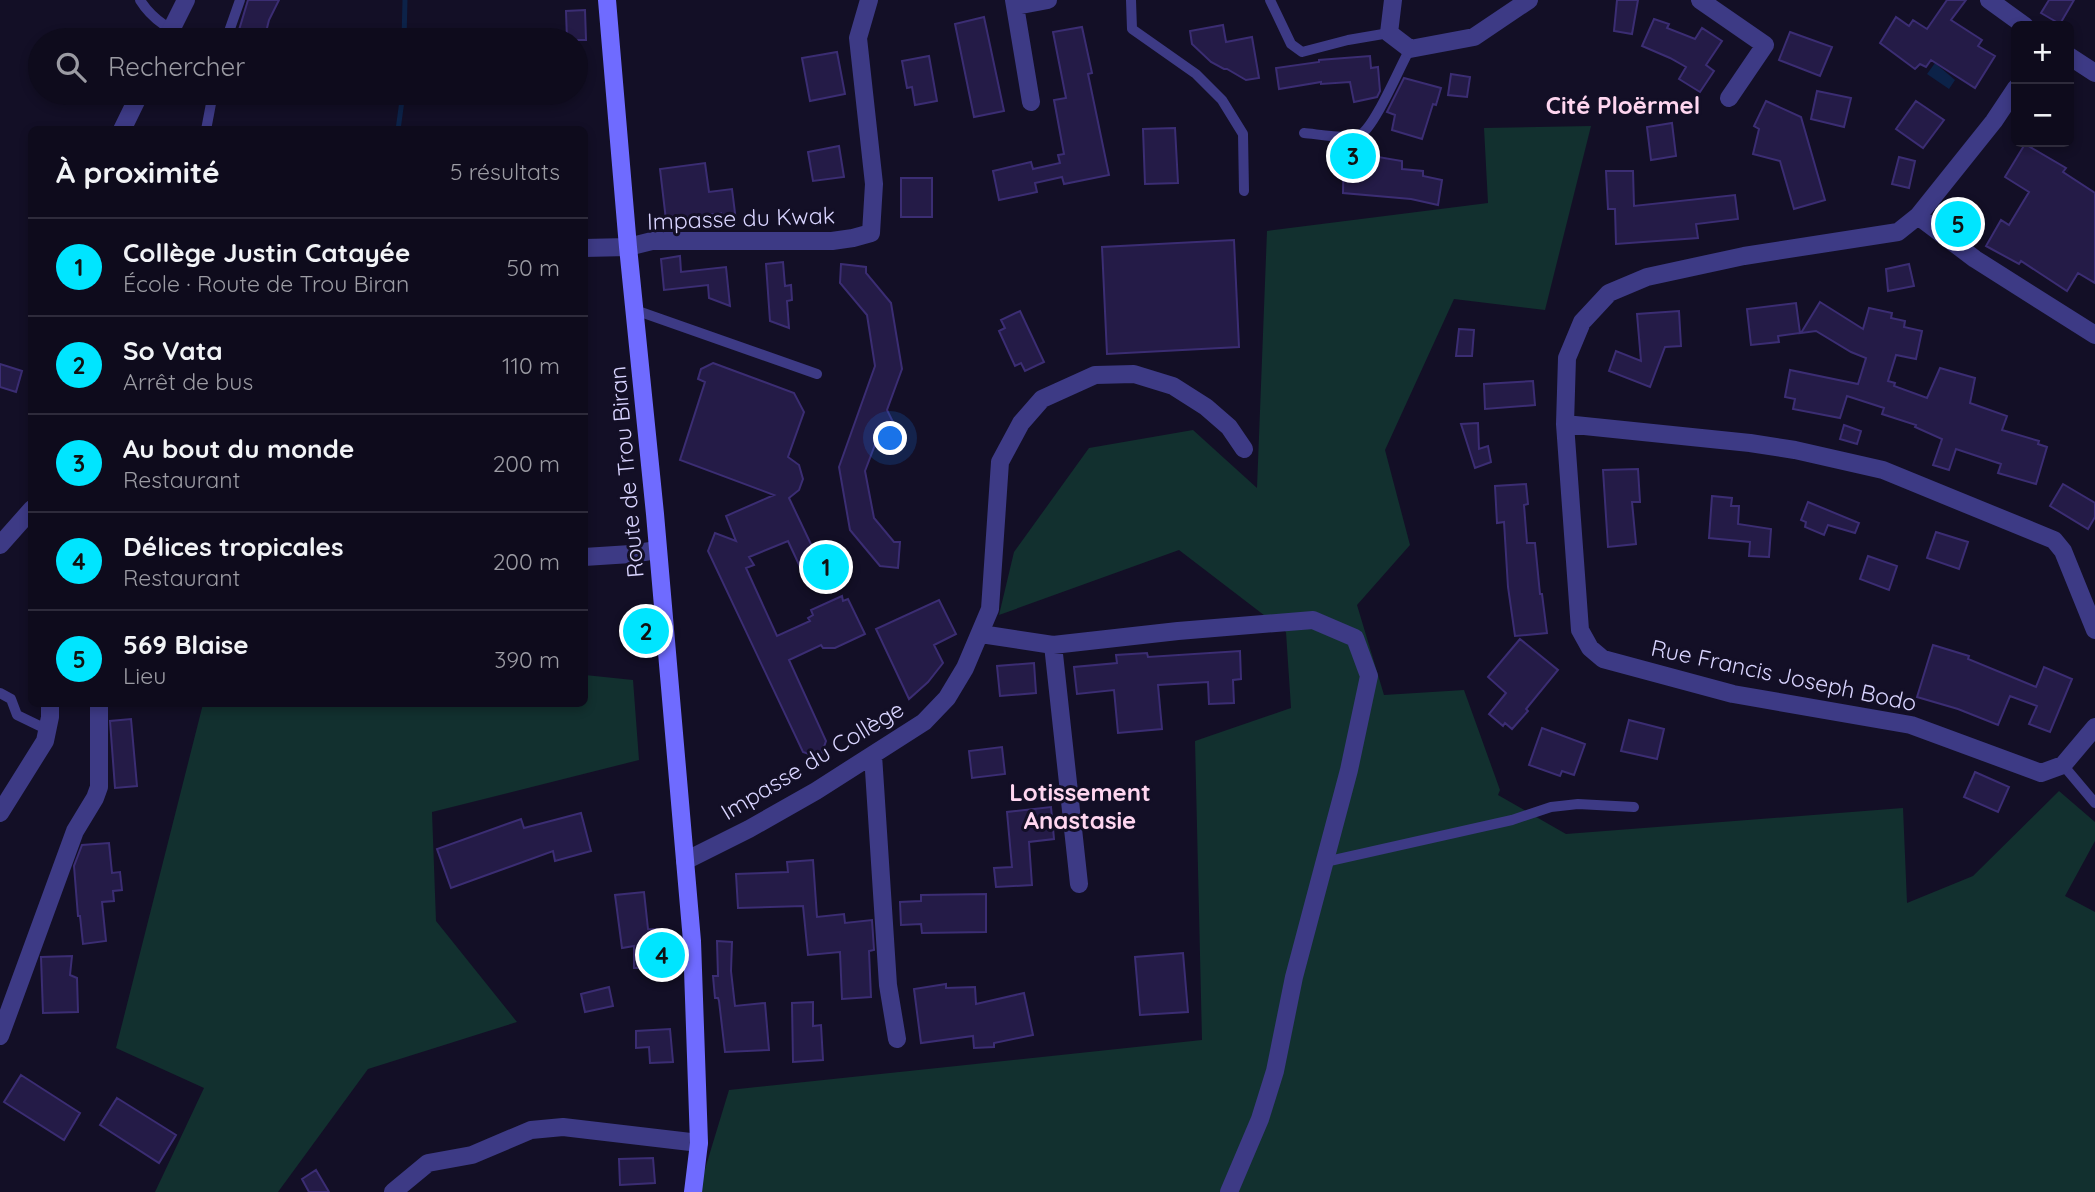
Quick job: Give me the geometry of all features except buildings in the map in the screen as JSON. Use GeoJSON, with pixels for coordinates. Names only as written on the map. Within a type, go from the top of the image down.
{"type":"FeatureCollection","features":[{"type":"Feature","properties":{"kind":"main road","name":"Route de Trou Biran"},"geometry":{"type":"LineString","coordinates":[[607,0],[692,941],[699,1143],[692,1192]]}},
{"type":"Feature","properties":{"kind":"street"},"geometry":{"type":"LineString","coordinates":[[172,28],[186,0]]}},
{"type":"Feature","properties":{"kind":"street","name":"Impasse du Kwak"},"geometry":{"type":"LineString","coordinates":[[628,247],[652,241],[832,241],[871,233],[874,184],[858,38],[869,0]]}},
{"type":"Feature","properties":{"kind":"street"},"geometry":{"type":"LineString","coordinates":[[1031,102],[1015,3],[1048,0]]}},
{"type":"Feature","properties":{"kind":"street"},"geometry":{"type":"LineString","coordinates":[[1393,0],[1389,33],[1410,49],[1474,37],[1529,0]]}},
{"type":"Feature","properties":{"kind":"street"},"geometry":{"type":"LineString","coordinates":[[1700,0],[1765,46],[1729,98]]}},
{"type":"Feature","properties":{"kind":"street"},"geometry":{"type":"LineString","coordinates":[[1989,0],[2018,21]]}},
{"type":"Feature","properties":{"kind":"street"},"geometry":{"type":"LineString","coordinates":[[2074,59],[2095,73]]}},
{"type":"Feature","properties":{"kind":"street","name":"Rue Francis Joseph Bodo"},"geometry":{"type":"LineString","coordinates":[[2011,96],[1994,121],[1918,216],[1898,232],[1744,256],[1647,277],[1609,293],[1582,322],[1567,358],[1565,424],[1580,629],[1590,648],[1603,659],[1733,694],[1911,725],[2041,773],[2063,765]]}},
{"type":"Feature","properties":{"kind":"street"},"geometry":{"type":"LineString","coordinates":[[124,126],[134,105]]}},
{"type":"Feature","properties":{"kind":"street"},"geometry":{"type":"LineString","coordinates":[[1918,216],[1975,259],[2095,335]]}},
{"type":"Feature","properties":{"kind":"street"},"geometry":{"type":"LineString","coordinates":[[588,248],[628,247]]}},
{"type":"Feature","properties":{"kind":"street","name":"Impasse du Collège"},"geometry":{"type":"LineString","coordinates":[[685,861],[750,829],[816,791],[924,722],[947,698],[965,668],[990,608],[1000,462],[1021,423],[1042,399],[1096,375],[1134,374],[1172,386],[1206,407],[1229,427],[1244,450]]}},
{"type":"Feature","properties":{"kind":"street"},"geometry":{"type":"LineString","coordinates":[[1565,424],[1750,443],[1795,450],[1893,474],[2054,540],[2063,551],[2095,630]]}},
{"type":"Feature","properties":{"kind":"street"},"geometry":{"type":"LineString","coordinates":[[0,545],[28,514]]}},
{"type":"Feature","properties":{"kind":"street"},"geometry":{"type":"LineString","coordinates":[[588,557],[657,550]]}},
{"type":"Feature","properties":{"kind":"street"},"geometry":{"type":"LineString","coordinates":[[981,634],[1053,645],[1312,620],[1355,638],[1369,676],[1325,862],[1294,977],[1275,1071],[1260,1119],[1229,1192]]}},
{"type":"Feature","properties":{"kind":"street"},"geometry":{"type":"LineString","coordinates":[[1053,645],[1079,884]]}},
{"type":"Feature","properties":{"kind":"street"},"geometry":{"type":"LineString","coordinates":[[0,813],[41,750],[48,730],[50,707]]}},
{"type":"Feature","properties":{"kind":"street"},"geometry":{"type":"LineString","coordinates":[[0,1036],[75,831],[99,787],[99,707]]}},
{"type":"Feature","properties":{"kind":"street"},"geometry":{"type":"LineString","coordinates":[[2063,765],[2095,727]]}},
{"type":"Feature","properties":{"kind":"street"},"geometry":{"type":"LineString","coordinates":[[873,755],[888,985],[897,1039]]}},
{"type":"Feature","properties":{"kind":"street"},"geometry":{"type":"LineString","coordinates":[[393,1192],[428,1163],[472,1155],[531,1130],[563,1127],[699,1143]]}},
{"type":"Feature","properties":{"kind":"lane"},"geometry":{"type":"LineString","coordinates":[[140,0],[162,28]]}},
{"type":"Feature","properties":{"kind":"lane"},"geometry":{"type":"LineString","coordinates":[[230,28],[240,0]]}},
{"type":"Feature","properties":{"kind":"lane"},"geometry":{"type":"LineString","coordinates":[[1130,0],[1132,29],[1196,74],[1222,100],[1243,134],[1244,191]]}},
{"type":"Feature","properties":{"kind":"lane"},"geometry":{"type":"LineString","coordinates":[[1270,0],[1292,44],[1302,52],[1389,33]]}},
{"type":"Feature","properties":{"kind":"lane"},"geometry":{"type":"LineString","coordinates":[[1304,133],[1360,135],[1373,122],[1410,49]]}},
{"type":"Feature","properties":{"kind":"lane"},"geometry":{"type":"LineString","coordinates":[[207,126],[211,105]]}},
{"type":"Feature","properties":{"kind":"lane"},"geometry":{"type":"LineString","coordinates":[[635,310],[817,374]]}},
{"type":"Feature","properties":{"kind":"lane"},"geometry":{"type":"LineString","coordinates":[[0,693],[11,699],[17,715],[48,730]]}},
{"type":"Feature","properties":{"kind":"lane"},"geometry":{"type":"LineString","coordinates":[[2063,765],[2095,803]]}},
{"type":"Feature","properties":{"kind":"lane"},"geometry":{"type":"LineString","coordinates":[[1325,862],[1512,820],[1551,807],[1578,804],[1634,807]]}},
{"type":"Feature","properties":{"kind":"green space"},"geometry":{"type":"Polygon","coordinates":[[[1591,126],[1545,310],[1454,299],[1385,450],[1410,545],[1357,605],[1384,695],[1464,690],[1500,790],[1498,795],[1566,834],[1903,808],[1907,903],[1973,876],[2059,791],[2095,822],[2095,841],[2065,896],[2095,912],[2095,1192],[698,1192],[729,1090],[1202,1040],[1195,741],[1291,708],[1286,632],[1179,550],[999,615],[1014,552],[1089,448],[1193,430],[1257,488],[1267,231],[1488,203],[1484,128],[1591,126]]]}},
{"type":"Feature","properties":{"kind":"green space"},"geometry":{"type":"Polygon","coordinates":[[[588,675],[633,680],[639,760],[432,812],[436,921],[517,1022],[368,1069],[278,1192],[155,1192],[204,1088],[116,1048],[202,707],[588,707],[588,675]]]}},
{"type":"Feature","properties":{"kind":"water"},"geometry":{"type":"Polygon","coordinates":[[[1935,63],[1955,80],[1949,89],[1927,74],[1935,63]]]}},
{"type":"Feature","properties":{"kind":"waterway"},"geometry":{"type":"LineString","coordinates":[[404,28],[405,0]]}},
{"type":"Feature","properties":{"kind":"waterway"},"geometry":{"type":"LineString","coordinates":[[399,126],[401,105]]}},
{"type":"Feature","properties":{"kind":"place","name":"Au bout du monde"},"geometry":{"type":"Point","coordinates":[1353,156]}},
{"type":"Feature","properties":{"kind":"place","name":"569 Blaise"},"geometry":{"type":"Point","coordinates":[1958,224]}},
{"type":"Feature","properties":{"kind":"place","name":"Collège Justin Catayée"},"geometry":{"type":"Point","coordinates":[826,567]}},
{"type":"Feature","properties":{"kind":"place","name":"So Vata"},"geometry":{"type":"Point","coordinates":[646,631]}},
{"type":"Feature","properties":{"kind":"place","name":"Délices tropicales"},"geometry":{"type":"Point","coordinates":[662,955]}},
{"type":"Feature","properties":{"kind":"district","name":"Cité Ploërmel"},"geometry":{"type":"Point","coordinates":[1623,105]}},
{"type":"Feature","properties":{"kind":"district","name":"Lotissement Anastasie"},"geometry":{"type":"Point","coordinates":[1080,806]}}]}
